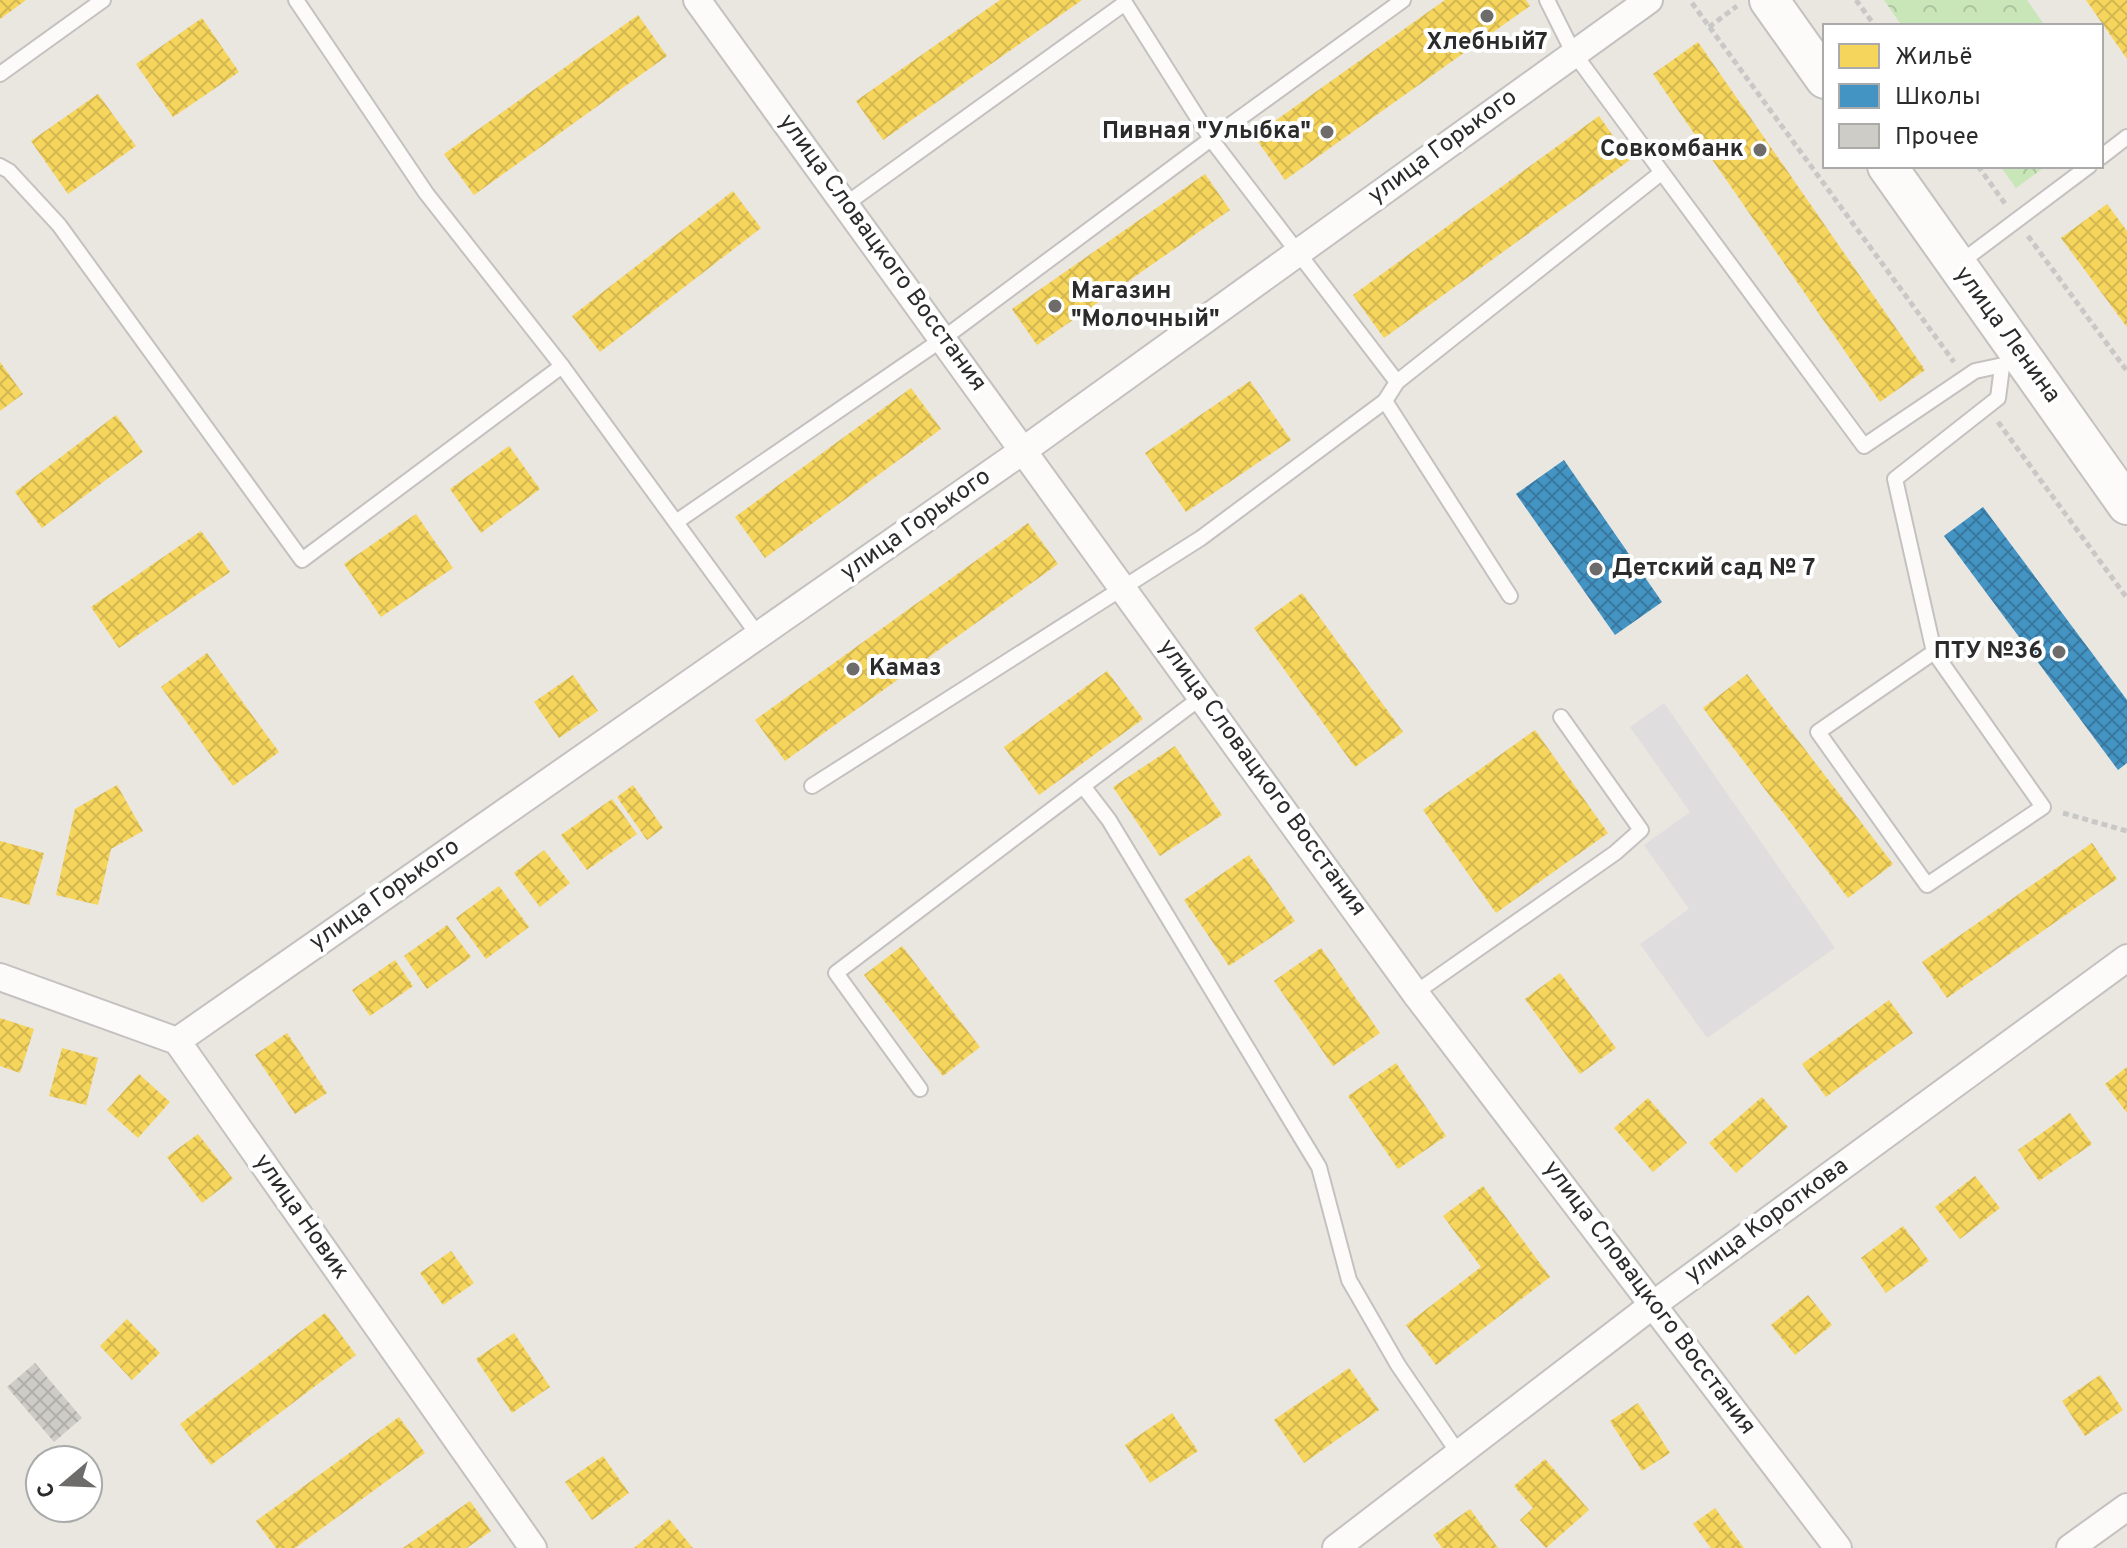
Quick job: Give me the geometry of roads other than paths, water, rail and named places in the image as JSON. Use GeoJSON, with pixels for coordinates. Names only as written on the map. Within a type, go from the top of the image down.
{"type":"FeatureCollection","features":[{"type":"Feature","properties":{"kind":"main road"},"geometry":{"type":"LineString","coordinates":[[1769,0],[1823,76]]}},
{"type":"Feature","properties":{"kind":"main road","name":"улица Ленина"},"geometry":{"type":"LineString","coordinates":[[1888,168],[1957,265],[2012,362],[2125,497]]}},
{"type":"Feature","properties":{"kind":"street","name":"улица Словацкого Восстания"},"geometry":{"type":"LineString","coordinates":[[697,0],[1123,584],[1415,993],[1838,1548]]}},
{"type":"Feature","properties":{"kind":"street","name":"улица Горького"},"geometry":{"type":"LineString","coordinates":[[177,1041],[1024,450],[1649,0]]}},
{"type":"Feature","properties":{"kind":"street","name":"улица Короткова"},"geometry":{"type":"LineString","coordinates":[[1336,1548],[1654,1304],[2127,958]]}},
{"type":"Feature","properties":{"kind":"street"},"geometry":{"type":"LineString","coordinates":[[0,977],[177,1041]]}},
{"type":"Feature","properties":{"kind":"street","name":"улица Новик"},"geometry":{"type":"LineString","coordinates":[[177,1041],[533,1548]]}},
{"type":"Feature","properties":{"kind":"street"},"geometry":{"type":"LineString","coordinates":[[2070,1548],[2127,1507]]}},
{"type":"Feature","properties":{"kind":"lane"},"geometry":{"type":"LineString","coordinates":[[0,74],[103,0]]}},
{"type":"Feature","properties":{"kind":"lane"},"geometry":{"type":"LineString","coordinates":[[296,0],[426,193],[562,366],[758,635]]}},
{"type":"Feature","properties":{"kind":"lane"},"geometry":{"type":"LineString","coordinates":[[676,522],[944,338],[1403,0]]}},
{"type":"Feature","properties":{"kind":"lane"},"geometry":{"type":"LineString","coordinates":[[1547,0],[1573,52],[1864,446],[1975,371],[2012,362]]}},
{"type":"Feature","properties":{"kind":"lane"},"geometry":{"type":"LineString","coordinates":[[846,204],[1127,1],[1211,139],[1397,382]]}},
{"type":"Feature","properties":{"kind":"lane"},"geometry":{"type":"LineString","coordinates":[[2103,155],[2127,137]]}},
{"type":"Feature","properties":{"kind":"lane"},"geometry":{"type":"LineString","coordinates":[[0,166],[9,171],[59,225],[302,560],[562,366]]}},
{"type":"Feature","properties":{"kind":"lane"},"geometry":{"type":"LineString","coordinates":[[1957,265],[2086,168]]}},
{"type":"Feature","properties":{"kind":"lane"},"geometry":{"type":"LineString","coordinates":[[812,786],[1123,584],[1201,538],[1385,401],[1397,382],[1661,173]]}},
{"type":"Feature","properties":{"kind":"lane"},"geometry":{"type":"LineString","coordinates":[[1934,652],[1818,732],[1927,885],[2043,807],[1934,652],[1895,479],[1998,398],[2012,362]]}},
{"type":"Feature","properties":{"kind":"lane"},"geometry":{"type":"LineString","coordinates":[[1385,401],[1510,596]]}},
{"type":"Feature","properties":{"kind":"lane"},"geometry":{"type":"LineString","coordinates":[[920,1089],[836,973],[1203,696]]}},
{"type":"Feature","properties":{"kind":"lane"},"geometry":{"type":"LineString","coordinates":[[1415,993],[1615,853],[1641,830],[1561,717]]}},
{"type":"Feature","properties":{"kind":"lane"},"geometry":{"type":"LineString","coordinates":[[1083,786],[1109,820],[1319,1167],[1349,1280],[1398,1365],[1459,1454]]}},
{"type":"Feature","properties":{"kind":"place","name":"Хлебный7"},"geometry":{"type":"Point","coordinates":[1487,16]}},
{"type":"Feature","properties":{"kind":"place","name":"Пивная \"Улыбка\""},"geometry":{"type":"Point","coordinates":[1327,132]}},
{"type":"Feature","properties":{"kind":"place","name":"Совкомбанк"},"geometry":{"type":"Point","coordinates":[1760,150]}},
{"type":"Feature","properties":{"kind":"place","name":"Магазин \"Молочный\""},"geometry":{"type":"Point","coordinates":[1055,306]}},
{"type":"Feature","properties":{"kind":"place","name":"Детский сад № 7"},"geometry":{"type":"Point","coordinates":[1596,569]}},
{"type":"Feature","properties":{"kind":"place","name":"ПТУ №36"},"geometry":{"type":"Point","coordinates":[2059,652]}},
{"type":"Feature","properties":{"kind":"place","name":"Камаз"},"geometry":{"type":"Point","coordinates":[853,669]}}]}
